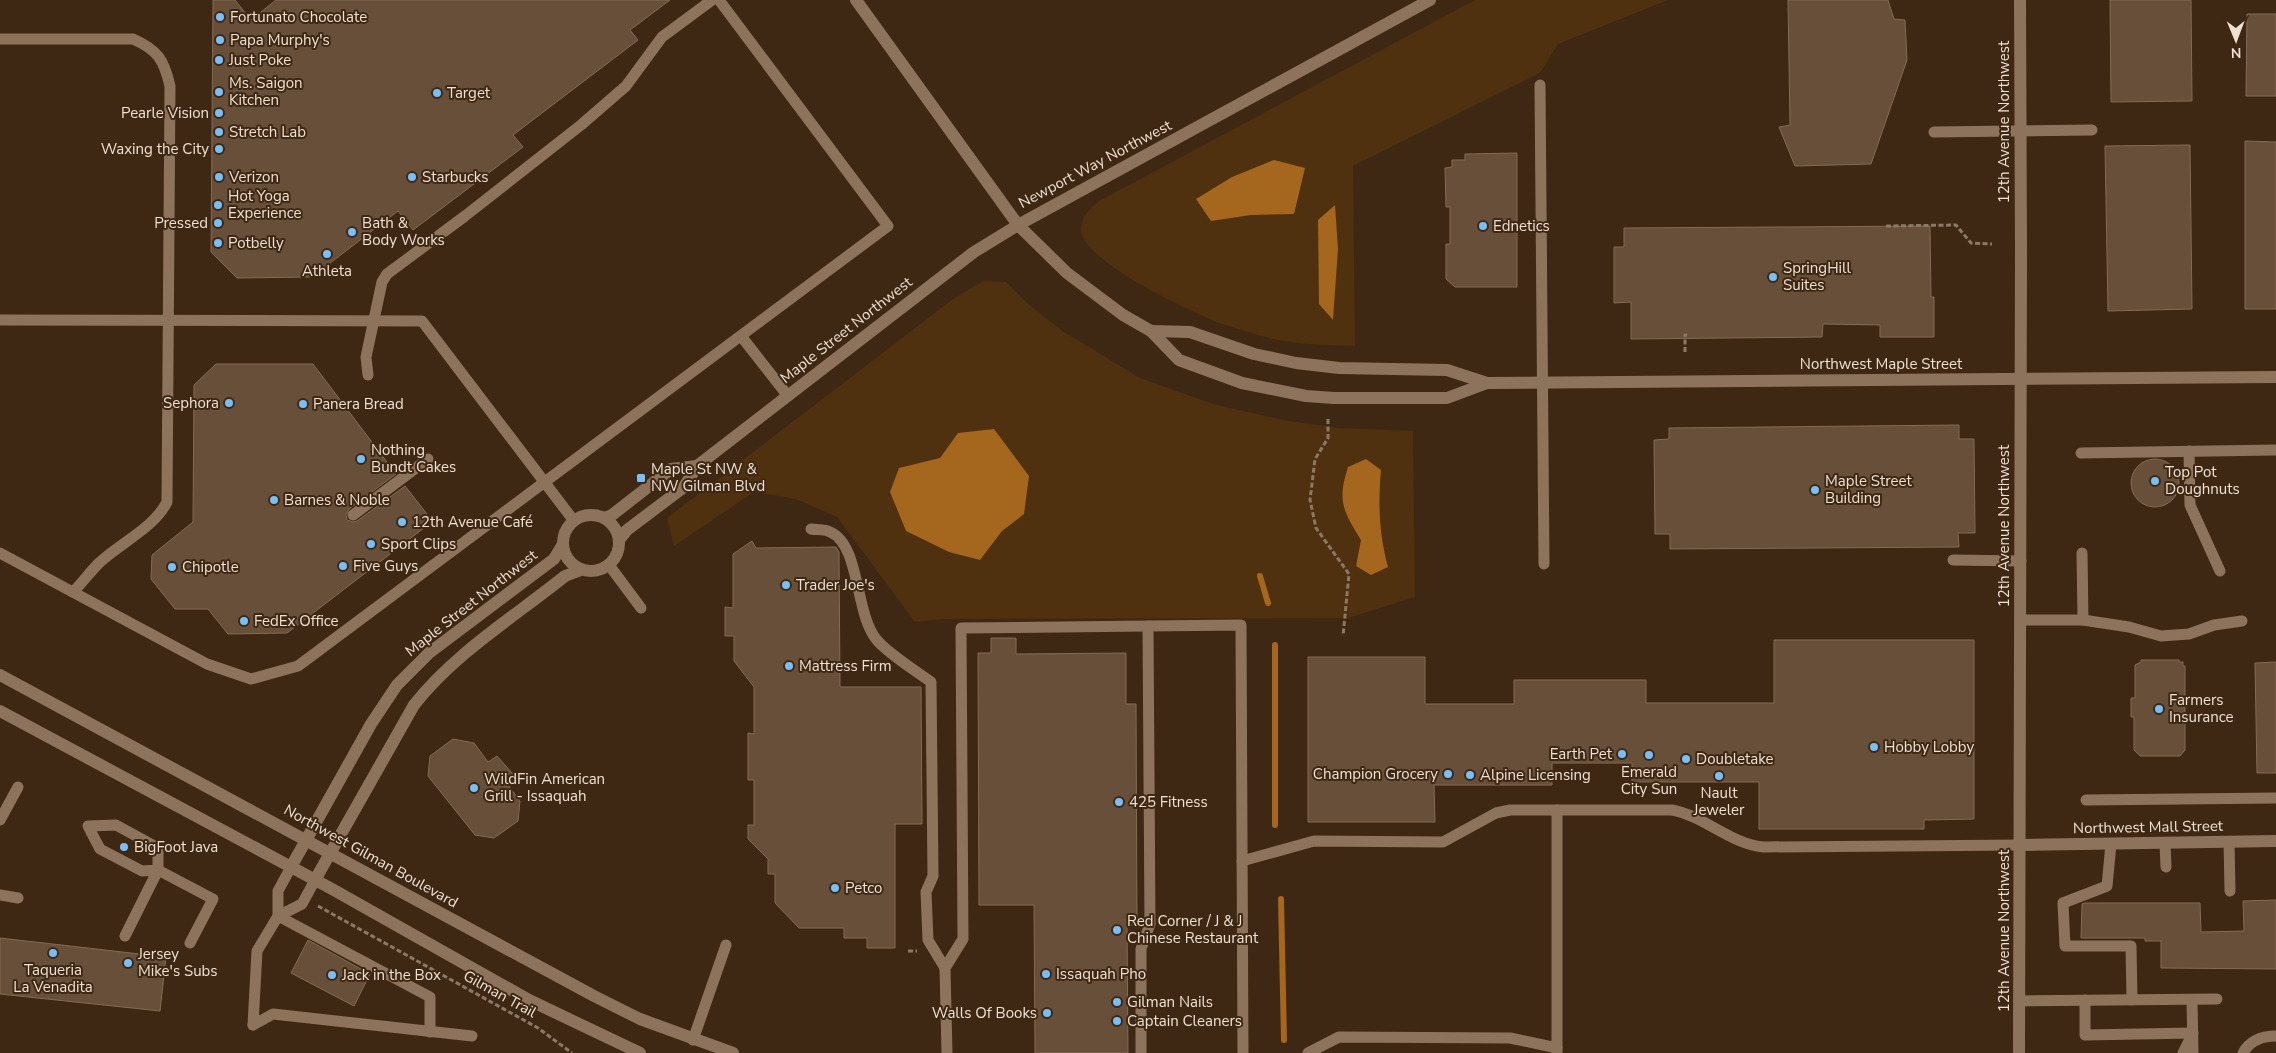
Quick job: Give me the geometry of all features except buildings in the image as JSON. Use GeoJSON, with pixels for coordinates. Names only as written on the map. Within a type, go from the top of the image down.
{"type":"FeatureCollection","features":[{"type":"Feature","properties":{"kind":"street","name":"Newport Way Northwest"},"geometry":{"type":"LineString","coordinates":[[856,0],[1018,224],[1430,0]]}},
{"type":"Feature","properties":{"kind":"street","name":"12th Avenue Northwest"},"geometry":{"type":"LineString","coordinates":[[2019,1053],[2021,845],[2020,0]]}},
{"type":"Feature","properties":{"kind":"street","name":"Northwest Maple Street"},"geometry":{"type":"LineString","coordinates":[[1018,224],[1067,273],[1123,315],[1151,331],[1179,360],[1242,382],[1306,396],[1344,398],[1447,398],[1487,383]]}},
{"type":"Feature","properties":{"kind":"street","name":"Maple Street Northwest"},"geometry":{"type":"LineString","coordinates":[[619,540],[626,530],[684,487],[697,466],[974,252],[1018,224]]}},
{"type":"Feature","properties":{"kind":"street","name":"Northwest Maple Street"},"geometry":{"type":"LineString","coordinates":[[1151,331],[1190,332],[1254,354],[1296,363],[1339,368],[1447,370],[1487,383],[2276,377]]}},
{"type":"Feature","properties":{"kind":"street"},"geometry":{"type":"LineString","coordinates":[[604,518],[617,531],[619,540],[616,556],[609,565],[593,572],[582,570],[568,560],[563,544],[566,532],[574,521],[588,515],[604,518],[612,515],[671,469],[697,466]]}},
{"type":"Feature","properties":{"kind":"street","name":"Maple Street Northwest"},"geometry":{"type":"LineString","coordinates":[[291,868],[371,724],[402,679],[429,653],[554,559],[563,544]]}},
{"type":"Feature","properties":{"kind":"street"},"geometry":{"type":"LineString","coordinates":[[315,880],[414,705],[423,694],[465,654],[565,576],[582,570]]}},
{"type":"Feature","properties":{"kind":"street","name":"Northwest Gilman Boulevard"},"geometry":{"type":"LineString","coordinates":[[0,675],[332,852],[594,996],[640,1019],[693,1040],[733,1053]]}},
{"type":"Feature","properties":{"kind":"street"},"geometry":{"type":"LineString","coordinates":[[0,711],[315,880],[529,1000],[640,1053]]}},
{"type":"Feature","properties":{"kind":"street","name":"Northwest Mall Street"},"geometry":{"type":"LineString","coordinates":[[2021,845],[2276,841]]}},
{"type":"Feature","properties":{"kind":"lane"},"geometry":{"type":"LineString","coordinates":[[368,375],[366,357],[382,282],[387,274],[466,216],[589,118],[626,86],[662,37],[712,0]]}},
{"type":"Feature","properties":{"kind":"lane"},"geometry":{"type":"LineString","coordinates":[[0,553],[207,664],[251,679],[298,666],[888,226],[719,0]]}},
{"type":"Feature","properties":{"kind":"lane"},"geometry":{"type":"LineString","coordinates":[[0,39],[133,39],[150,47],[165,65],[170,86],[167,502],[153,519],[99,563],[73,592]]}},
{"type":"Feature","properties":{"kind":"lane"},"geometry":{"type":"LineString","coordinates":[[1540,85],[1544,382],[1544,564]]}},
{"type":"Feature","properties":{"kind":"lane"},"geometry":{"type":"LineString","coordinates":[[1934,132],[2092,130]]}},
{"type":"Feature","properties":{"kind":"lane"},"geometry":{"type":"LineString","coordinates":[[0,320],[422,320],[574,521]]}},
{"type":"Feature","properties":{"kind":"lane"},"geometry":{"type":"LineString","coordinates":[[741,336],[788,396]]}},
{"type":"Feature","properties":{"kind":"lane"},"geometry":{"type":"LineString","coordinates":[[2081,453],[2276,450]]}},
{"type":"Feature","properties":{"kind":"lane"},"geometry":{"type":"LineString","coordinates":[[2189,451],[2190,505],[2220,570]]}},
{"type":"Feature","properties":{"kind":"lane"},"geometry":{"type":"LineString","coordinates":[[353,515],[428,459]]}},
{"type":"Feature","properties":{"kind":"lane"},"geometry":{"type":"LineString","coordinates":[[811,529],[830,532],[842,540],[848,552],[864,618],[876,640],[931,682],[933,876],[926,892],[928,940],[945,968],[950,1053]]}},
{"type":"Feature","properties":{"kind":"lane"},"geometry":{"type":"LineString","coordinates":[[2082,552],[2083,620]]}},
{"type":"Feature","properties":{"kind":"lane"},"geometry":{"type":"LineString","coordinates":[[1953,560],[2021,561]]}},
{"type":"Feature","properties":{"kind":"lane"},"geometry":{"type":"LineString","coordinates":[[609,565],[642,608]]}},
{"type":"Feature","properties":{"kind":"lane"},"geometry":{"type":"LineString","coordinates":[[2020,620],[2083,620],[2129,627],[2161,636],[2189,634],[2214,625],[2242,621]]}},
{"type":"Feature","properties":{"kind":"lane"},"geometry":{"type":"LineString","coordinates":[[945,968],[963,939],[961,628],[1241,625],[1243,1053]]}},
{"type":"Feature","properties":{"kind":"lane"},"geometry":{"type":"LineString","coordinates":[[1141,1053],[1141,949],[1150,924],[1148,626]]}},
{"type":"Feature","properties":{"kind":"lane"},"geometry":{"type":"LineString","coordinates":[[0,820],[18,787]]}},
{"type":"Feature","properties":{"kind":"lane"},"geometry":{"type":"LineString","coordinates":[[2086,800],[2276,798]]}},
{"type":"Feature","properties":{"kind":"lane"},"geometry":{"type":"LineString","coordinates":[[1308,1053],[1339,1037],[1510,1038],[1557,1050],[1557,810]]}},
{"type":"Feature","properties":{"kind":"lane"},"geometry":{"type":"LineString","coordinates":[[1242,861],[1314,841],[1443,842],[1503,811],[1682,812],[1752,844],[1764,847],[2021,845]]}},
{"type":"Feature","properties":{"kind":"lane"},"geometry":{"type":"LineString","coordinates":[[125,936],[158,870],[158,848],[116,825],[88,826],[100,849],[142,871],[158,870],[213,899],[190,943]]}},
{"type":"Feature","properties":{"kind":"lane"},"geometry":{"type":"LineString","coordinates":[[2229,842],[2230,892]]}},
{"type":"Feature","properties":{"kind":"lane"},"geometry":{"type":"LineString","coordinates":[[2165,843],[2166,867]]}},
{"type":"Feature","properties":{"kind":"lane"},"geometry":{"type":"LineString","coordinates":[[2111,844],[2107,886],[2063,903],[2065,946],[2131,946],[2132,1000]]}},
{"type":"Feature","properties":{"kind":"lane"},"geometry":{"type":"LineString","coordinates":[[278,916],[278,891],[291,868]]}},
{"type":"Feature","properties":{"kind":"lane"},"geometry":{"type":"LineString","coordinates":[[315,880],[302,904],[278,916],[256,951],[253,1025],[273,1014],[472,1036]]}},
{"type":"Feature","properties":{"kind":"lane"},"geometry":{"type":"LineString","coordinates":[[0,895],[18,898]]}},
{"type":"Feature","properties":{"kind":"lane"},"geometry":{"type":"LineString","coordinates":[[278,916],[430,997],[430,1032]]}},
{"type":"Feature","properties":{"kind":"lane"},"geometry":{"type":"LineString","coordinates":[[693,1040],[726,945]]}},
{"type":"Feature","properties":{"kind":"lane"},"geometry":{"type":"LineString","coordinates":[[2019,1001],[2217,999]]}},
{"type":"Feature","properties":{"kind":"lane"},"geometry":{"type":"LineString","coordinates":[[2085,1000],[2085,1035],[2193,1033]]}},
{"type":"Feature","properties":{"kind":"lane"},"geometry":{"type":"LineString","coordinates":[[2192,1000],[2193,1053]]}},
{"type":"Feature","properties":{"kind":"lane"},"geometry":{"type":"LineString","coordinates":[[2183,1053],[2193,1033]]}},
{"type":"Feature","properties":{"kind":"lane"},"geometry":{"type":"LineString","coordinates":[[2243,1053],[2246,1046],[2257,1039],[2276,1036]]}},
{"type":"Feature","properties":{"kind":"path"},"geometry":{"type":"LineString","coordinates":[[1886,226],[1956,225],[1971,243],[1992,244]]}},
{"type":"Feature","properties":{"kind":"path"},"geometry":{"type":"LineString","coordinates":[[1686,352],[1685,335],[1688,335]]}},
{"type":"Feature","properties":{"kind":"path"},"geometry":{"type":"LineString","coordinates":[[1328,419],[1328,438],[1315,459],[1310,500],[1316,528],[1349,574],[1343,636]]}},
{"type":"Feature","properties":{"kind":"path","name":"Gilman Trail"},"geometry":{"type":"LineString","coordinates":[[315,904],[538,1028],[572,1053]]}},
{"type":"Feature","properties":{"kind":"shaded area"},"geometry":{"type":"Polygon","coordinates":[[[1475,0],[1668,0],[1558,44],[1540,73],[1353,166],[1355,346],[1282,341],[1223,324],[1141,285],[1099,256],[1086,242],[1081,229],[1083,220],[1099,201],[1475,0]]]}},
{"type":"Feature","properties":{"kind":"shaded area"},"geometry":{"type":"Polygon","coordinates":[[[1274,160],[1305,168],[1294,214],[1251,215],[1211,221],[1196,199],[1232,177],[1274,160]]]}},
{"type":"Feature","properties":{"kind":"shaded area"},"geometry":{"type":"Polygon","coordinates":[[[1335,205],[1338,249],[1333,320],[1319,304],[1318,220],[1335,205]]]}},
{"type":"Feature","properties":{"kind":"shaded area"},"geometry":{"type":"Polygon","coordinates":[[[983,281],[1006,282],[1027,303],[1064,332],[1140,378],[1213,404],[1283,420],[1337,428],[1413,431],[1415,597],[1348,618],[942,619],[915,622],[837,517],[796,499],[754,492],[674,546],[667,518],[953,299],[983,281]]]}},
{"type":"Feature","properties":{"kind":"shaded area"},"geometry":{"type":"Polygon","coordinates":[[[994,429],[1029,476],[1024,514],[1002,531],[980,560],[949,552],[906,531],[890,492],[899,468],[940,458],[958,433],[994,429]]]}},
{"type":"Feature","properties":{"kind":"shaded area"},"geometry":{"type":"Polygon","coordinates":[[[1366,459],[1381,470],[1380,519],[1388,567],[1371,575],[1356,566],[1361,540],[1346,513],[1343,497],[1348,467],[1366,459]]]}},
{"type":"Feature","properties":{"kind":"waterway"},"geometry":{"type":"LineString","coordinates":[[1260,576],[1268,603]]}},
{"type":"Feature","properties":{"kind":"waterway"},"geometry":{"type":"LineString","coordinates":[[1275,645],[1275,825]]}},
{"type":"Feature","properties":{"kind":"waterway"},"geometry":{"type":"LineString","coordinates":[[1281,899],[1284,1040]]}},
{"type":"Feature","properties":{"kind":"place","name":"Fortunato Chocolate"},"geometry":{"type":"Point","coordinates":[220,17]}},
{"type":"Feature","properties":{"kind":"place","name":"Papa Murphy's"},"geometry":{"type":"Point","coordinates":[220,40]}},
{"type":"Feature","properties":{"kind":"place","name":"Just Poke"},"geometry":{"type":"Point","coordinates":[219,60]}},
{"type":"Feature","properties":{"kind":"place","name":"Ms. Saigon Kitchen"},"geometry":{"type":"Point","coordinates":[219,92]}},
{"type":"Feature","properties":{"kind":"place","name":"Target"},"geometry":{"type":"Point","coordinates":[437,93]}},
{"type":"Feature","properties":{"kind":"place","name":"Pearle Vision"},"geometry":{"type":"Point","coordinates":[219,113]}},
{"type":"Feature","properties":{"kind":"place","name":"Stretch Lab"},"geometry":{"type":"Point","coordinates":[219,132]}},
{"type":"Feature","properties":{"kind":"place","name":"Waxing the City"},"geometry":{"type":"Point","coordinates":[219,149]}},
{"type":"Feature","properties":{"kind":"place","name":"Verizon"},"geometry":{"type":"Point","coordinates":[219,177]}},
{"type":"Feature","properties":{"kind":"place","name":"Starbucks"},"geometry":{"type":"Point","coordinates":[412,177]}},
{"type":"Feature","properties":{"kind":"place","name":"Hot Yoga Experience"},"geometry":{"type":"Point","coordinates":[218,205]}},
{"type":"Feature","properties":{"kind":"place","name":"Pressed"},"geometry":{"type":"Point","coordinates":[218,223]}},
{"type":"Feature","properties":{"kind":"place","name":"Ednetics"},"geometry":{"type":"Point","coordinates":[1483,226]}},
{"type":"Feature","properties":{"kind":"place","name":"Bath & Body Works"},"geometry":{"type":"Point","coordinates":[352,232]}},
{"type":"Feature","properties":{"kind":"place","name":"Potbelly"},"geometry":{"type":"Point","coordinates":[218,243]}},
{"type":"Feature","properties":{"kind":"place","name":"Athleta"},"geometry":{"type":"Point","coordinates":[327,254]}},
{"type":"Feature","properties":{"kind":"place","name":"SpringHill Suites"},"geometry":{"type":"Point","coordinates":[1773,277]}},
{"type":"Feature","properties":{"kind":"place","name":"Sephora"},"geometry":{"type":"Point","coordinates":[229,403]}},
{"type":"Feature","properties":{"kind":"place","name":"Panera Bread"},"geometry":{"type":"Point","coordinates":[303,404]}},
{"type":"Feature","properties":{"kind":"place","name":"Nothing Bundt Cakes"},"geometry":{"type":"Point","coordinates":[361,459]}},
{"type":"Feature","properties":{"kind":"place","name":"Maple St NW & NW Gilman Blvd"},"geometry":{"type":"Point","coordinates":[641,478]}},
{"type":"Feature","properties":{"kind":"place","name":"Top Pot Doughnuts"},"geometry":{"type":"Point","coordinates":[2155,481]}},
{"type":"Feature","properties":{"kind":"place","name":"Maple Street Building"},"geometry":{"type":"Point","coordinates":[1815,490]}},
{"type":"Feature","properties":{"kind":"place","name":"Barnes & Noble"},"geometry":{"type":"Point","coordinates":[274,500]}},
{"type":"Feature","properties":{"kind":"place","name":"12th Avenue Café"},"geometry":{"type":"Point","coordinates":[402,522]}},
{"type":"Feature","properties":{"kind":"place","name":"Sport Clips"},"geometry":{"type":"Point","coordinates":[371,544]}},
{"type":"Feature","properties":{"kind":"place","name":"Five Guys"},"geometry":{"type":"Point","coordinates":[343,566]}},
{"type":"Feature","properties":{"kind":"place","name":"Chipotle"},"geometry":{"type":"Point","coordinates":[172,567]}},
{"type":"Feature","properties":{"kind":"place","name":"Trader Joe's"},"geometry":{"type":"Point","coordinates":[786,585]}},
{"type":"Feature","properties":{"kind":"place","name":"FedEx Office"},"geometry":{"type":"Point","coordinates":[244,621]}},
{"type":"Feature","properties":{"kind":"place","name":"Mattress Firm"},"geometry":{"type":"Point","coordinates":[789,666]}},
{"type":"Feature","properties":{"kind":"place","name":"Farmers Insurance"},"geometry":{"type":"Point","coordinates":[2159,709]}},
{"type":"Feature","properties":{"kind":"place","name":"Hobby Lobby"},"geometry":{"type":"Point","coordinates":[1874,747]}},
{"type":"Feature","properties":{"kind":"place","name":"Earth Pet"},"geometry":{"type":"Point","coordinates":[1622,754]}},
{"type":"Feature","properties":{"kind":"place","name":"Emerald City Sun"},"geometry":{"type":"Point","coordinates":[1649,755]}},
{"type":"Feature","properties":{"kind":"place","name":"Doubletake"},"geometry":{"type":"Point","coordinates":[1686,759]}},
{"type":"Feature","properties":{"kind":"place","name":"Champion Grocery"},"geometry":{"type":"Point","coordinates":[1448,774]}},
{"type":"Feature","properties":{"kind":"place","name":"Alpine Licensing"},"geometry":{"type":"Point","coordinates":[1470,775]}},
{"type":"Feature","properties":{"kind":"place","name":"Nault Jeweler"},"geometry":{"type":"Point","coordinates":[1719,776]}},
{"type":"Feature","properties":{"kind":"place","name":"WildFin American Grill - Issaquah"},"geometry":{"type":"Point","coordinates":[474,788]}},
{"type":"Feature","properties":{"kind":"place","name":"425 Fitness"},"geometry":{"type":"Point","coordinates":[1119,802]}},
{"type":"Feature","properties":{"kind":"place","name":"BigFoot Java"},"geometry":{"type":"Point","coordinates":[124,847]}},
{"type":"Feature","properties":{"kind":"place","name":"Petco"},"geometry":{"type":"Point","coordinates":[835,888]}},
{"type":"Feature","properties":{"kind":"place","name":"Red Corner / J & J Chinese Restaurant"},"geometry":{"type":"Point","coordinates":[1117,930]}},
{"type":"Feature","properties":{"kind":"place","name":"Taqueria La Venadita"},"geometry":{"type":"Point","coordinates":[53,953]}},
{"type":"Feature","properties":{"kind":"place","name":"Jersey Mike's Subs"},"geometry":{"type":"Point","coordinates":[128,963]}},
{"type":"Feature","properties":{"kind":"place","name":"Issaquah Pho"},"geometry":{"type":"Point","coordinates":[1046,974]}},
{"type":"Feature","properties":{"kind":"place","name":"Jack in the Box"},"geometry":{"type":"Point","coordinates":[332,975]}},
{"type":"Feature","properties":{"kind":"place","name":"Gilman Nails"},"geometry":{"type":"Point","coordinates":[1117,1002]}},
{"type":"Feature","properties":{"kind":"place","name":"Walls Of Books"},"geometry":{"type":"Point","coordinates":[1047,1013]}},
{"type":"Feature","properties":{"kind":"place","name":"Captain Cleaners"},"geometry":{"type":"Point","coordinates":[1117,1021]}}]}
